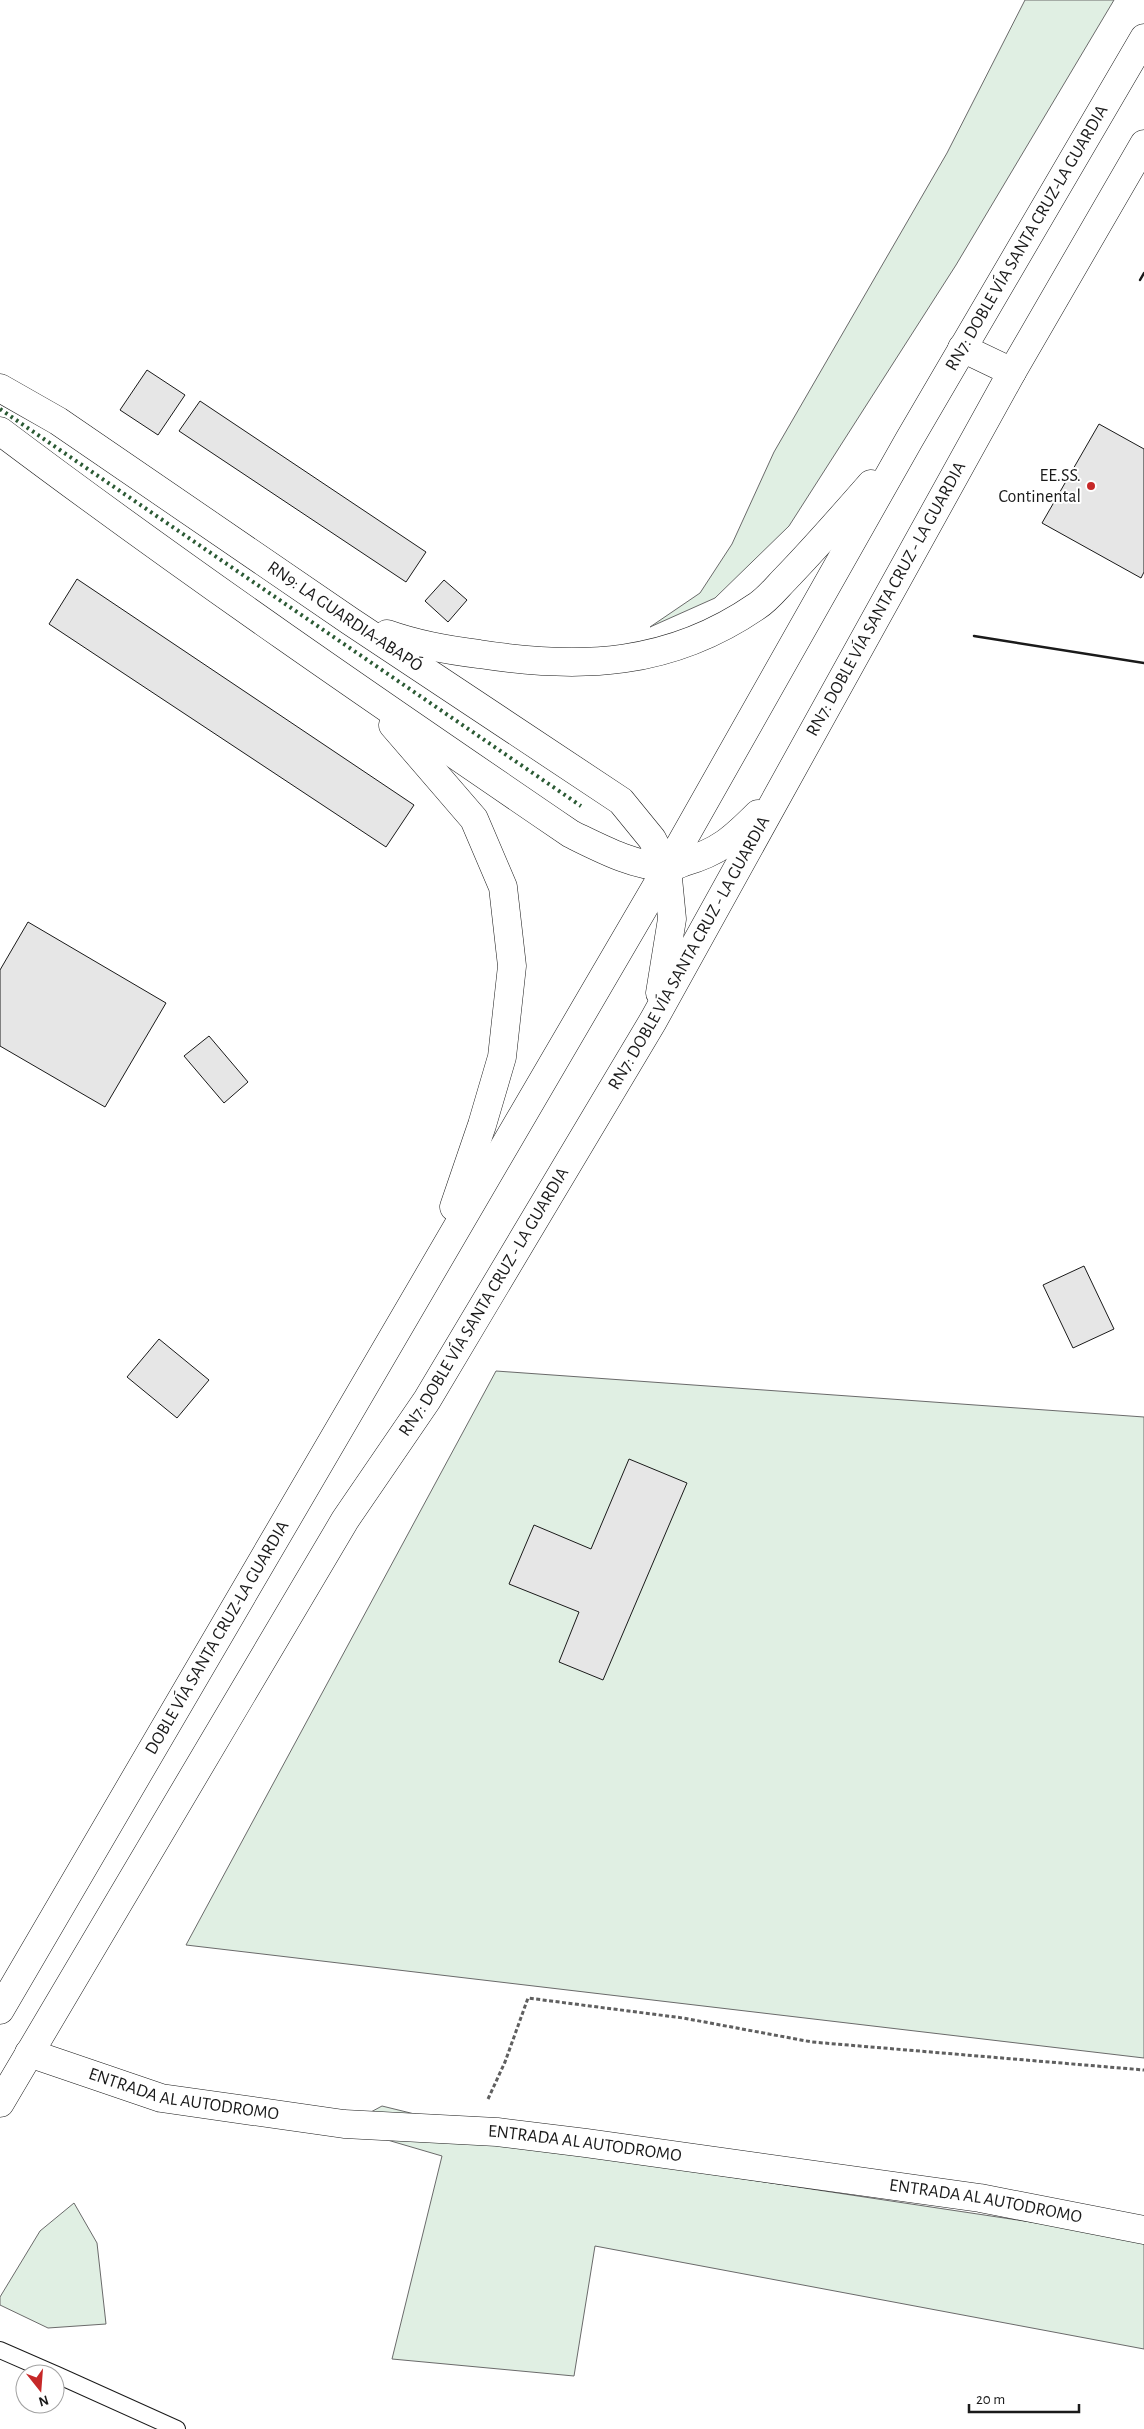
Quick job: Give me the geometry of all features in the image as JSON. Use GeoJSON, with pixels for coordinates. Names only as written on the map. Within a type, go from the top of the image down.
{"type":"FeatureCollection","features":[{"type":"Feature","properties":{"kind":"main road","name":"RN7: DOBLE VÍA SANTA CRUZ-LA GUARDIA"},"geometry":{"type":"LineString","coordinates":[[909,440],[1144,38]]}},
{"type":"Feature","properties":{"kind":"main road"},"geometry":{"type":"LineString","coordinates":[[962,348],[1012,372],[1144,144]]}},
{"type":"Feature","properties":{"kind":"main road","name":"RN7: DOBLE VÍA SANTA CRUZ - LA GUARDIA"},"geometry":{"type":"LineString","coordinates":[[29,2053],[345,1520],[427,1400],[653,1021],[1012,372]]}},
{"type":"Feature","properties":{"kind":"main road","name":"RN9: LA GUARDIA-ABAPÓ"},"geometry":{"type":"LineString","coordinates":[[0,388],[58,421],[350,621],[621,801],[652,839],[667,868],[672,919],[665,971],[653,1021]]}},
{"type":"Feature","properties":{"kind":"main road"},"geometry":{"type":"LineString","coordinates":[[0,432],[86,496],[366,694],[571,834],[599,848],[633,860],[667,868],[705,856],[731,841],[780,791]]}},
{"type":"Feature","properties":{"kind":"main road"},"geometry":{"type":"LineString","coordinates":[[350,621],[418,645],[498,657],[565,664],[647,655],[680,647],[714,634],[759,605],[810,553],[909,440]]}},
{"type":"Feature","properties":{"kind":"main road"},"geometry":{"type":"LineString","coordinates":[[434,1265],[667,868],[909,440]]}},
{"type":"Feature","properties":{"kind":"main road"},"geometry":{"type":"LineString","coordinates":[[366,694],[474,819],[502,887],[512,966],[502,1057],[482,1125],[434,1265]]}},
{"type":"Feature","properties":{"kind":"main road","name":"DOBLE VÍA SANTA CRUZ-LA GUARDIA"},"geometry":{"type":"LineString","coordinates":[[0,2010],[434,1265]]}},
{"type":"Feature","properties":{"kind":"main road"},"geometry":{"type":"LineString","coordinates":[[0,2103],[29,2053]]}},
{"type":"Feature","properties":{"kind":"main road","name":"ENTRADA AL AUTODROMO"},"geometry":{"type":"LineString","coordinates":[[29,2053],[161,2098],[344,2124],[497,2132],[586,2143],[970,2197],[1144,2230]]}},
{"type":"Feature","properties":{"kind":"lane"},"geometry":{"type":"LineString","coordinates":[[0,2350],[32,2364]]}},
{"type":"Feature","properties":{"kind":"lane"},"geometry":{"type":"LineString","coordinates":[[65,2379],[177,2429]]}},
{"type":"Feature","properties":{"kind":"path"},"geometry":{"type":"LineString","coordinates":[[472,2132],[506,2062],[528,1998],[683,2018],[812,2042],[1144,2070]]}},
{"type":"Feature","properties":{"kind":"green space"},"geometry":{"type":"Polygon","coordinates":[[[1025,0],[1114,0],[956,265],[789,526],[715,598],[650,627],[700,593],[732,544],[774,452],[947,153],[1025,0]]]}},
{"type":"Feature","properties":{"kind":"green space"},"geometry":{"type":"Polygon","coordinates":[[[496,1371],[1144,1417],[1144,2058],[186,1945],[496,1371]]]}},
{"type":"Feature","properties":{"kind":"green space"},"geometry":{"type":"Polygon","coordinates":[[[382,2106],[578,2154],[1144,2239],[1144,2349],[595,2246],[574,2376],[392,2359],[442,2156],[343,2127],[382,2106]]]}},
{"type":"Feature","properties":{"kind":"green space"},"geometry":{"type":"Polygon","coordinates":[[[74,2203],[97,2243],[106,2324],[48,2328],[0,2305],[0,2297],[40,2231],[74,2203]]]}},
{"type":"Feature","properties":{"kind":"building"},"geometry":{"type":"Polygon","coordinates":[[[147,370],[185,395],[158,435],[120,410],[147,370]]]}},
{"type":"Feature","properties":{"kind":"building"},"geometry":{"type":"Polygon","coordinates":[[[200,401],[426,552],[406,582],[179,431],[200,401]]]}},
{"type":"Feature","properties":{"kind":"building"},"geometry":{"type":"Polygon","coordinates":[[[1099,424],[1144,449],[1144,572],[1141,578],[1042,523],[1099,424]]]}},
{"type":"Feature","properties":{"kind":"building"},"geometry":{"type":"Polygon","coordinates":[[[77,579],[414,805],[386,847],[49,624],[77,579]]]}},
{"type":"Feature","properties":{"kind":"building"},"geometry":{"type":"Polygon","coordinates":[[[444,580],[467,600],[448,622],[425,601],[444,580]]]}},
{"type":"Feature","properties":{"kind":"building"},"geometry":{"type":"Polygon","coordinates":[[[28,922],[166,1003],[105,1107],[0,1046],[0,970],[28,922]]]}},
{"type":"Feature","properties":{"kind":"building"},"geometry":{"type":"Polygon","coordinates":[[[209,1036],[248,1082],[224,1103],[184,1056],[209,1036]]]}},
{"type":"Feature","properties":{"kind":"building"},"geometry":{"type":"Polygon","coordinates":[[[1084,1266],[1114,1329],[1073,1348],[1043,1285],[1084,1266]]]}},
{"type":"Feature","properties":{"kind":"building"},"geometry":{"type":"Polygon","coordinates":[[[159,1339],[209,1380],[177,1418],[127,1377],[159,1339]]]}},
{"type":"Feature","properties":{"kind":"building"},"geometry":{"type":"Polygon","coordinates":[[[629,1459],[687,1483],[603,1680],[559,1662],[579,1612],[509,1584],[534,1525],[591,1549],[629,1459]]]}},
{"type":"Feature","properties":{"kind":"hedge"},"geometry":{"type":"LineString","coordinates":[[0,409],[581,806]]}},
{"type":"Feature","properties":{"kind":"wall"},"geometry":{"type":"LineString","coordinates":[[1140,280],[1144,273]]}},
{"type":"Feature","properties":{"kind":"wall"},"geometry":{"type":"LineString","coordinates":[[974,636],[1144,663]]}},
{"type":"Feature","properties":{"kind":"place","name":"EE.SS. Continental"},"geometry":{"type":"Point","coordinates":[1091,486]}}]}
